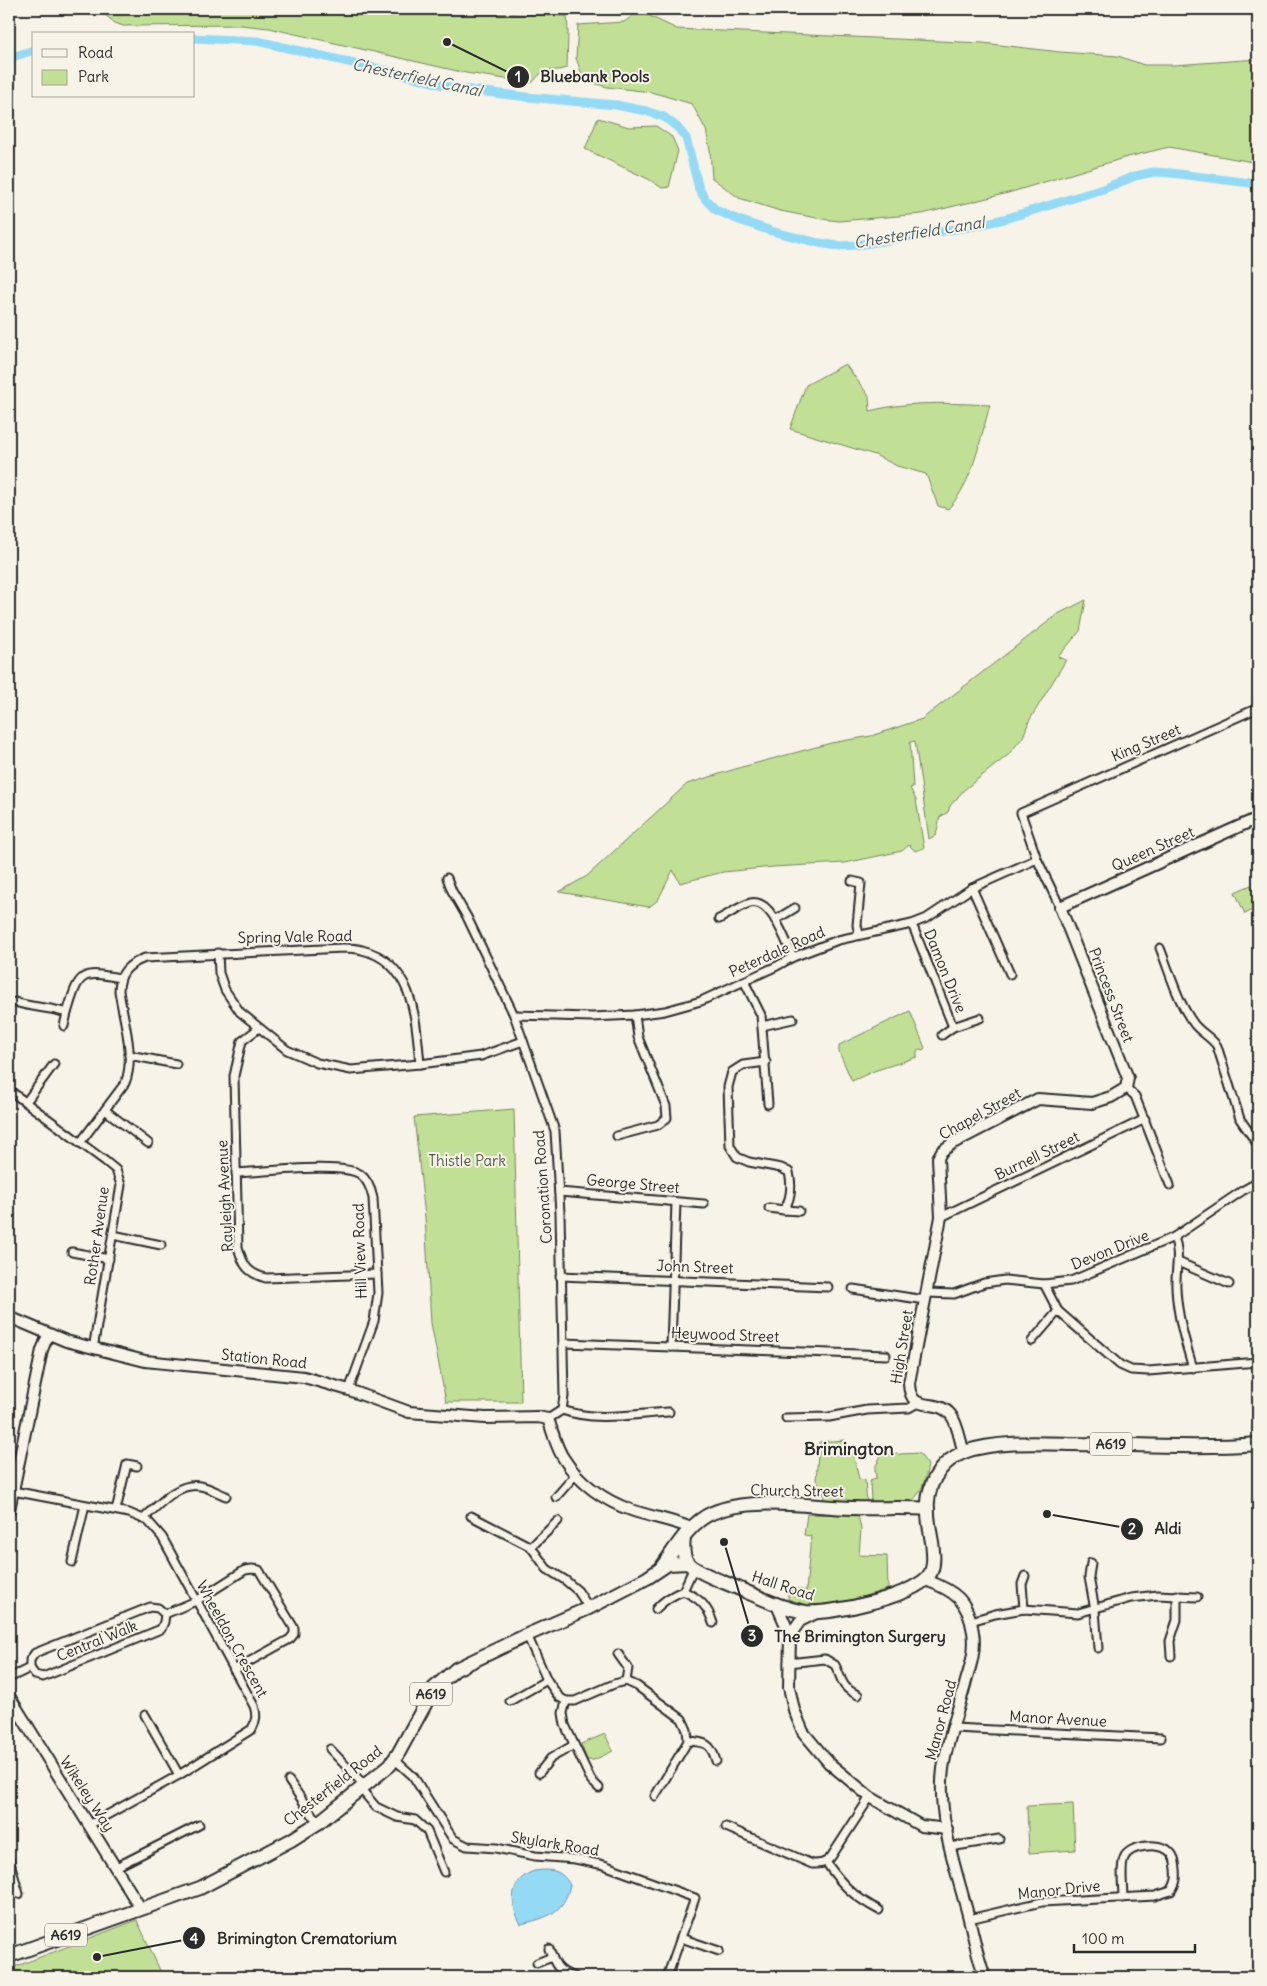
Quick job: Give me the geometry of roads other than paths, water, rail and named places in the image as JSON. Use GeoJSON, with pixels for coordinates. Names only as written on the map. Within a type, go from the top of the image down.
{"type":"FeatureCollection","features":[{"type":"Feature","properties":{"kind":"highway","name":"A619"},"geometry":{"type":"LineString","coordinates":[[900,1508],[917,1498],[930,1486],[945,1464],[964,1452],[984,1448],[1029,1443],[1209,1446],[1258,1444]]}},
{"type":"Feature","properties":{"kind":"highway","name":"A619"},"geometry":{"type":"LineString","coordinates":[[926,1580],[931,1572],[934,1560],[928,1509],[930,1486]]}},
{"type":"Feature","properties":{"kind":"highway","name":"Church Street"},"geometry":{"type":"LineString","coordinates":[[661,1568],[687,1533],[712,1513],[734,1507],[770,1505],[928,1509]]}},
{"type":"Feature","properties":{"kind":"highway"},"geometry":{"type":"LineString","coordinates":[[687,1533],[684,1555],[691,1565]]}},
{"type":"Feature","properties":{"kind":"highway","name":"Chesterfield Road"},"geometry":{"type":"LineString","coordinates":[[9,1956],[200,1888],[291,1840],[318,1822],[390,1765],[434,1688],[456,1669],[589,1608],[647,1578],[668,1564],[691,1565]]}},
{"type":"Feature","properties":{"kind":"highway","name":"Hall Road"},"geometry":{"type":"LineString","coordinates":[[691,1565],[722,1581],[776,1604],[803,1612],[816,1613],[871,1603],[916,1587],[926,1580]]}},
{"type":"Feature","properties":{"kind":"street","name":"King Street"},"geometry":{"type":"LineString","coordinates":[[1021,813],[1044,801],[1258,708]]}},
{"type":"Feature","properties":{"kind":"street","name":"Princess Street"},"geometry":{"type":"LineString","coordinates":[[1021,813],[1037,859],[1060,907],[1128,1078],[1126,1088],[1135,1096],[1170,1184]]}},
{"type":"Feature","properties":{"kind":"street","name":"Queen Street"},"geometry":{"type":"LineString","coordinates":[[1060,907],[1258,818]]}},
{"type":"Feature","properties":{"kind":"street","name":"Peterdale Road"},"geometry":{"type":"LineString","coordinates":[[514,1015],[592,1017],[635,1015],[665,1011],[700,1001],[793,957],[838,940],[912,924],[927,918],[972,888],[1037,859]]}},
{"type":"Feature","properties":{"kind":"street","name":"Coronation Road"},"geometry":{"type":"LineString","coordinates":[[447,878],[514,1015],[555,1131],[564,1343],[564,1396],[562,1410]]}},
{"type":"Feature","properties":{"kind":"street"},"geometry":{"type":"LineString","coordinates":[[852,881],[861,884],[857,925],[859,934]]}},
{"type":"Feature","properties":{"kind":"street"},"geometry":{"type":"LineString","coordinates":[[972,888],[1010,974]]}},
{"type":"Feature","properties":{"kind":"street"},"geometry":{"type":"LineString","coordinates":[[719,919],[751,902],[760,902],[769,909],[793,957]]}},
{"type":"Feature","properties":{"kind":"street"},"geometry":{"type":"LineString","coordinates":[[775,920],[795,908]]}},
{"type":"Feature","properties":{"kind":"street","name":"Damon Drive"},"geometry":{"type":"LineString","coordinates":[[912,924],[953,1027]]}},
{"type":"Feature","properties":{"kind":"street","name":"Spring Vale Road"},"geometry":{"type":"LineString","coordinates":[[120,978],[125,970],[134,962],[145,958],[343,948],[362,950],[380,957],[393,968],[404,983],[411,997],[415,1016],[420,1064]]}},
{"type":"Feature","properties":{"kind":"street"},"geometry":{"type":"LineString","coordinates":[[1160,948],[1187,1013],[1195,1026],[1213,1040],[1217,1046],[1240,1119],[1258,1145]]}},
{"type":"Feature","properties":{"kind":"street"},"geometry":{"type":"LineString","coordinates":[[218,953],[220,973],[225,990],[240,1012],[287,1050],[317,1063],[351,1070],[420,1064],[480,1056],[523,1041]]}},
{"type":"Feature","properties":{"kind":"street"},"geometry":{"type":"LineString","coordinates":[[64,1026],[76,986],[84,977],[96,973],[120,978],[119,991],[129,1056],[129,1074],[125,1083],[80,1143]]}},
{"type":"Feature","properties":{"kind":"street"},"geometry":{"type":"LineString","coordinates":[[744,981],[761,1015],[768,1104]]}},
{"type":"Feature","properties":{"kind":"street"},"geometry":{"type":"LineString","coordinates":[[15,1002],[30,1007],[44,1007],[68,1013]]}},
{"type":"Feature","properties":{"kind":"street"},"geometry":{"type":"LineString","coordinates":[[617,1136],[658,1125],[667,1118],[666,1106],[638,1037],[635,1015]]}},
{"type":"Feature","properties":{"kind":"street","name":"Damon Drive"},"geometry":{"type":"LineString","coordinates":[[942,1035],[953,1027],[980,1018]]}},
{"type":"Feature","properties":{"kind":"street"},"geometry":{"type":"LineString","coordinates":[[762,1026],[793,1019]]}},
{"type":"Feature","properties":{"kind":"street","name":"Rayleigh Avenue"},"geometry":{"type":"LineString","coordinates":[[259,1028],[242,1041],[234,1076],[238,1247],[241,1258],[254,1275],[266,1278],[377,1274]]}},
{"type":"Feature","properties":{"kind":"street"},"geometry":{"type":"LineString","coordinates":[[129,1056],[176,1064]]}},
{"type":"Feature","properties":{"kind":"street"},"geometry":{"type":"LineString","coordinates":[[766,1062],[744,1065],[732,1072],[728,1087],[730,1146],[738,1157],[749,1162],[781,1168],[788,1172],[791,1181],[789,1202],[784,1210]]}},
{"type":"Feature","properties":{"kind":"street"},"geometry":{"type":"LineString","coordinates":[[26,1102],[54,1064]]}},
{"type":"Feature","properties":{"kind":"street","name":"Chapel Street"},"geometry":{"type":"LineString","coordinates":[[941,1218],[938,1158],[942,1151],[953,1143],[1038,1099],[1092,1103],[1111,1097],[1126,1088]]}},
{"type":"Feature","properties":{"kind":"street","name":"Rother Avenue"},"geometry":{"type":"LineString","coordinates":[[9,1090],[116,1170],[121,1185],[93,1349]]}},
{"type":"Feature","properties":{"kind":"street"},"geometry":{"type":"LineString","coordinates":[[105,1110],[148,1143]]}},
{"type":"Feature","properties":{"kind":"street","name":"Burnell Street"},"geometry":{"type":"LineString","coordinates":[[941,1218],[1145,1119]]}},
{"type":"Feature","properties":{"kind":"street","name":"Hill View Road"},"geometry":{"type":"LineString","coordinates":[[236,1173],[331,1168],[360,1174],[370,1185],[373,1198],[378,1293],[374,1321],[349,1390]]}},
{"type":"Feature","properties":{"kind":"street","name":"Devon Drive"},"geometry":{"type":"LineString","coordinates":[[926,1297],[954,1294],[984,1283],[1005,1280],[1044,1284],[1071,1281],[1174,1237],[1258,1183]]}},
{"type":"Feature","properties":{"kind":"street","name":"George Street"},"geometry":{"type":"LineString","coordinates":[[559,1192],[704,1204]]}},
{"type":"Feature","properties":{"kind":"street"},"geometry":{"type":"LineString","coordinates":[[672,1347],[676,1202]]}},
{"type":"Feature","properties":{"kind":"street"},"geometry":{"type":"LineString","coordinates":[[769,1208],[799,1211]]}},
{"type":"Feature","properties":{"kind":"street","name":"High Street"},"geometry":{"type":"LineString","coordinates":[[941,1218],[909,1382],[911,1396],[918,1403],[937,1404],[953,1416],[964,1452]]}},
{"type":"Feature","properties":{"kind":"street"},"geometry":{"type":"LineString","coordinates":[[113,1235],[161,1244]]}},
{"type":"Feature","properties":{"kind":"street"},"geometry":{"type":"LineString","coordinates":[[1174,1237],[1179,1255],[1176,1285],[1178,1311],[1193,1368]]}},
{"type":"Feature","properties":{"kind":"street"},"geometry":{"type":"LineString","coordinates":[[72,1252],[109,1259]]}},
{"type":"Feature","properties":{"kind":"street"},"geometry":{"type":"LineString","coordinates":[[1178,1262],[1229,1284]]}},
{"type":"Feature","properties":{"kind":"street","name":"John Street"},"geometry":{"type":"LineString","coordinates":[[560,1276],[828,1286]]}},
{"type":"Feature","properties":{"kind":"street"},"geometry":{"type":"LineString","coordinates":[[1044,1284],[1058,1311],[1120,1365],[1131,1370],[1193,1368],[1258,1362]]}},
{"type":"Feature","properties":{"kind":"street"},"geometry":{"type":"LineString","coordinates":[[853,1288],[926,1297]]}},
{"type":"Feature","properties":{"kind":"street"},"geometry":{"type":"LineString","coordinates":[[1032,1341],[1058,1311]]}},
{"type":"Feature","properties":{"kind":"street","name":"Station Road"},"geometry":{"type":"LineString","coordinates":[[9,1317],[48,1335],[93,1349],[145,1361],[304,1377],[349,1390],[409,1412],[452,1417],[538,1417],[548,1419]]}},
{"type":"Feature","properties":{"kind":"street"},"geometry":{"type":"LineString","coordinates":[[9,1510],[13,1491],[14,1465],[42,1350],[48,1335]]}},
{"type":"Feature","properties":{"kind":"street","name":"Heywood Street"},"geometry":{"type":"LineString","coordinates":[[564,1343],[886,1355]]}},
{"type":"Feature","properties":{"kind":"street"},"geometry":{"type":"LineString","coordinates":[[786,1418],[828,1417],[867,1410],[909,1408],[918,1403]]}},
{"type":"Feature","properties":{"kind":"street"},"geometry":{"type":"LineString","coordinates":[[670,1412],[591,1417],[578,1416],[562,1410],[548,1419],[563,1458],[576,1474],[611,1502],[687,1533]]}},
{"type":"Feature","properties":{"kind":"street"},"geometry":{"type":"LineString","coordinates":[[116,1510],[127,1464],[137,1466]]}},
{"type":"Feature","properties":{"kind":"street"},"geometry":{"type":"LineString","coordinates":[[556,1498],[576,1474]]}},
{"type":"Feature","properties":{"kind":"street"},"geometry":{"type":"LineString","coordinates":[[143,1519],[176,1491],[186,1487],[199,1486],[226,1496]]}},
{"type":"Feature","properties":{"kind":"street","name":"Wheeldon Crescent"},"geometry":{"type":"LineString","coordinates":[[13,1491],[130,1513],[148,1521],[162,1537],[254,1706],[256,1720],[252,1729],[179,1775],[89,1825]]}},
{"type":"Feature","properties":{"kind":"street"},"geometry":{"type":"LineString","coordinates":[[72,1562],[85,1505]]}},
{"type":"Feature","properties":{"kind":"street"},"geometry":{"type":"LineString","coordinates":[[471,1516],[531,1548],[547,1568],[578,1591],[589,1608]]}},
{"type":"Feature","properties":{"kind":"street"},"geometry":{"type":"LineString","coordinates":[[531,1548],[558,1520]]}},
{"type":"Feature","properties":{"kind":"street"},"geometry":{"type":"LineString","coordinates":[[1091,1563],[1089,1577],[1095,1610],[1098,1648]]}},
{"type":"Feature","properties":{"kind":"street"},"geometry":{"type":"LineString","coordinates":[[683,1591],[691,1565]]}},
{"type":"Feature","properties":{"kind":"street"},"geometry":{"type":"LineString","coordinates":[[165,1614],[196,1601],[245,1570],[252,1568],[259,1570],[294,1628],[294,1634],[234,1670]]}},
{"type":"Feature","properties":{"kind":"street"},"geometry":{"type":"LineString","coordinates":[[1024,1609],[1022,1584],[1025,1576]]}},
{"type":"Feature","properties":{"kind":"street","name":"Manor Road"},"geometry":{"type":"LineString","coordinates":[[926,1580],[949,1589],[960,1598],[968,1612],[974,1633],[974,1647],[954,1728],[947,1747],[943,1770],[944,1809],[950,1846],[985,1977]]}},
{"type":"Feature","properties":{"kind":"street"},"geometry":{"type":"LineString","coordinates":[[656,1609],[673,1595],[683,1591],[694,1596],[704,1604],[713,1623]]}},
{"type":"Feature","properties":{"kind":"street"},"geometry":{"type":"LineString","coordinates":[[971,1621],[995,1614],[1024,1609],[1078,1613],[1095,1610],[1131,1598],[1158,1595],[1197,1597]]}},
{"type":"Feature","properties":{"kind":"street"},"geometry":{"type":"LineString","coordinates":[[1172,1656],[1170,1641],[1177,1620],[1177,1595]]}},
{"type":"Feature","properties":{"kind":"street"},"geometry":{"type":"LineString","coordinates":[[776,1604],[790,1635],[788,1687],[803,1732],[829,1763],[870,1797],[920,1826],[947,1829]]}},
{"type":"Feature","properties":{"kind":"street","name":"Central Walk"},"geometry":{"type":"LineString","coordinates":[[150,1607],[158,1608],[165,1614],[161,1630],[43,1677],[35,1675],[30,1668],[30,1660],[35,1653],[150,1607]]}},
{"type":"Feature","properties":{"kind":"street"},"geometry":{"type":"LineString","coordinates":[[790,1635],[800,1621],[816,1613]]}},
{"type":"Feature","properties":{"kind":"street"},"geometry":{"type":"LineString","coordinates":[[527,1635],[547,1680],[559,1697],[566,1701],[575,1701],[614,1684],[626,1681],[637,1686],[682,1719],[687,1730],[688,1741],[655,1796]]}},
{"type":"Feature","properties":{"kind":"street"},"geometry":{"type":"LineString","coordinates":[[618,1654],[628,1668],[626,1681]]}},
{"type":"Feature","properties":{"kind":"street"},"geometry":{"type":"LineString","coordinates":[[788,1663],[825,1659],[835,1664],[842,1684],[847,1690],[858,1695]]}},
{"type":"Feature","properties":{"kind":"street","name":"Central Walk"},"geometry":{"type":"LineString","coordinates":[[9,1678],[30,1668]]}},
{"type":"Feature","properties":{"kind":"street"},"geometry":{"type":"LineString","coordinates":[[510,1701],[547,1680]]}},
{"type":"Feature","properties":{"kind":"street","name":"Wikeley Way"},"geometry":{"type":"LineString","coordinates":[[9,1696],[141,1909]]}},
{"type":"Feature","properties":{"kind":"street"},"geometry":{"type":"LineString","coordinates":[[566,1701],[564,1718],[574,1745],[591,1780],[599,1788]]}},
{"type":"Feature","properties":{"kind":"street"},"geometry":{"type":"LineString","coordinates":[[145,1715],[179,1775]]}},
{"type":"Feature","properties":{"kind":"street","name":"Manor Avenue"},"geometry":{"type":"LineString","coordinates":[[954,1728],[1161,1738]]}},
{"type":"Feature","properties":{"kind":"street"},"geometry":{"type":"LineString","coordinates":[[688,1741],[703,1742],[713,1750],[716,1761]]}},
{"type":"Feature","properties":{"kind":"street"},"geometry":{"type":"LineString","coordinates":[[539,1773],[552,1758],[574,1745]]}},
{"type":"Feature","properties":{"kind":"street"},"geometry":{"type":"LineString","coordinates":[[330,1749],[376,1807],[397,1817],[415,1820],[427,1831],[444,1872]]}},
{"type":"Feature","properties":{"kind":"street","name":"Skylark Road"},"geometry":{"type":"LineString","coordinates":[[394,1759],[413,1776],[453,1839],[467,1846],[496,1848],[535,1856],[575,1859],[604,1865],[695,1898],[668,1977]]}},
{"type":"Feature","properties":{"kind":"street"},"geometry":{"type":"LineString","coordinates":[[289,1781],[318,1822]]}},
{"type":"Feature","properties":{"kind":"street"},"geometry":{"type":"LineString","coordinates":[[726,1826],[812,1864],[820,1864],[826,1862],[870,1797]]}},
{"type":"Feature","properties":{"kind":"street"},"geometry":{"type":"LineString","coordinates":[[116,1867],[199,1825]]}},
{"type":"Feature","properties":{"kind":"street"},"geometry":{"type":"LineString","coordinates":[[950,1846],[998,1838]]}},
{"type":"Feature","properties":{"kind":"street","name":"Manor Drive"},"geometry":{"type":"LineString","coordinates":[[969,1919],[1042,1902],[1123,1898],[1155,1896],[1172,1891],[1177,1880],[1175,1859],[1171,1852],[1161,1846],[1135,1847],[1129,1850],[1122,1864],[1123,1898]]}},
{"type":"Feature","properties":{"kind":"street"},"geometry":{"type":"LineString","coordinates":[[9,1859],[18,1894]]}},
{"type":"Feature","properties":{"kind":"street"},"geometry":{"type":"LineString","coordinates":[[826,1862],[842,1884],[860,1900],[879,1910]]}},
{"type":"Feature","properties":{"kind":"street"},"geometry":{"type":"LineString","coordinates":[[681,1938],[719,1951]]}},
{"type":"Feature","properties":{"kind":"street"},"geometry":{"type":"LineString","coordinates":[[549,1949],[562,1973],[575,1977]]}},
{"type":"Feature","properties":{"kind":"street"},"geometry":{"type":"LineString","coordinates":[[536,1964],[552,1957]]}},
{"type":"Feature","properties":{"kind":"water"},"geometry":{"type":"Polygon","coordinates":[[[534,1871],[555,1871],[563,1876],[570,1885],[563,1902],[553,1913],[521,1924],[514,1909],[514,1893],[520,1880],[534,1871]]]}},
{"type":"Feature","properties":{"kind":"waterway","name":"Chesterfield Canal"},"geometry":{"type":"LineString","coordinates":[[195,38],[257,41],[418,78],[453,88],[616,105],[646,111],[664,117],[677,127],[686,138],[699,189],[716,210],[771,231],[838,246],[857,245],[974,226],[1004,219],[1103,189],[1135,176],[1154,172],[1258,184]]}},
{"type":"Feature","properties":{"kind":"waterway","name":"Chesterfield Canal"},"geometry":{"type":"LineString","coordinates":[[9,58],[32,51]]}},
{"type":"Feature","properties":{"kind":"place","name":"Bluebank Pools"},"geometry":{"type":"Point","coordinates":[447,42]}},
{"type":"Feature","properties":{"kind":"place","name":"Aldi"},"geometry":{"type":"Point","coordinates":[1047,1514]}},
{"type":"Feature","properties":{"kind":"place","name":"The Brimington Surgery"},"geometry":{"type":"Point","coordinates":[724,1542]}},
{"type":"Feature","properties":{"kind":"place","name":"Brimington Crematorium"},"geometry":{"type":"Point","coordinates":[97,1957]}},
{"type":"Feature","properties":{"kind":"district","name":"Brimington"},"geometry":{"type":"Point","coordinates":[849,1449]}},
{"type":"Feature","properties":{"kind":"park label","name":"Thistle Park"},"geometry":{"type":"Point","coordinates":[467,1161]}}]}
